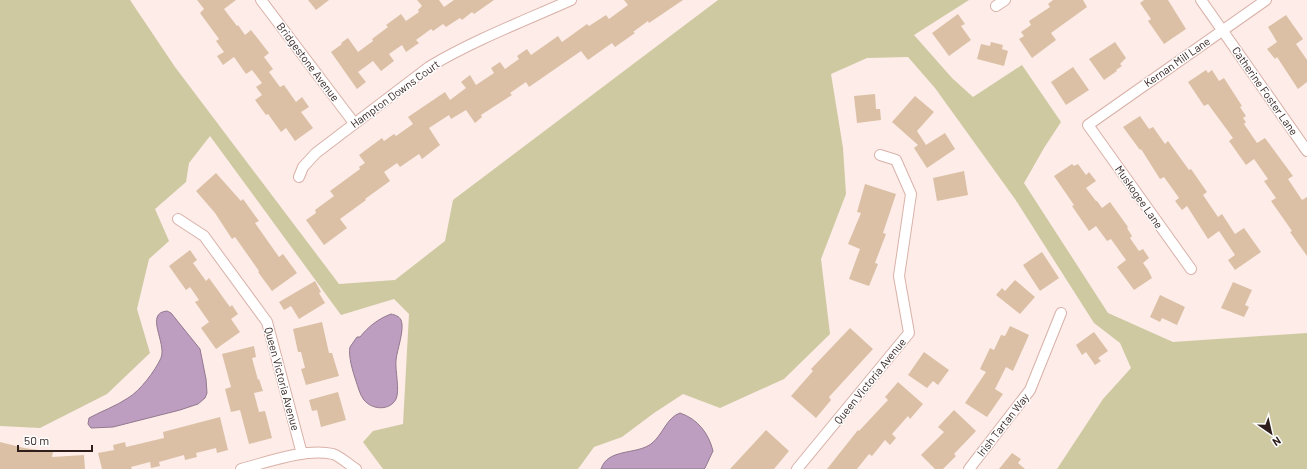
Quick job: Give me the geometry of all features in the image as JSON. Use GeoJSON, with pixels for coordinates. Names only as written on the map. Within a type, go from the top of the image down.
{"type":"FeatureCollection","features":[{"type":"Feature","properties":{"kind":"street","name":"Bridgestone Avenue"},"geometry":{"type":"LineString","coordinates":[[261,0],[354,123]]}},
{"type":"Feature","properties":{"kind":"street","name":"Hampton Downs Court"},"geometry":{"type":"LineString","coordinates":[[299,177],[308,160],[354,123],[429,67],[448,56],[571,0]]}},
{"type":"Feature","properties":{"kind":"street"},"geometry":{"type":"LineString","coordinates":[[996,6],[1005,0]]}},
{"type":"Feature","properties":{"kind":"street","name":"Catherine Foster Lane"},"geometry":{"type":"LineString","coordinates":[[1201,0],[1307,151]]}},
{"type":"Feature","properties":{"kind":"street","name":"Kernan Mill Lane"},"geometry":{"type":"LineString","coordinates":[[1088,125],[1266,0]]}},
{"type":"Feature","properties":{"kind":"street","name":"Muskogee Lane"},"geometry":{"type":"LineString","coordinates":[[1088,125],[1190,270]]}},
{"type":"Feature","properties":{"kind":"street","name":"Queen Victoria Avenue"},"geometry":{"type":"LineString","coordinates":[[797,469],[909,333],[899,276],[911,194],[896,160],[880,155]]}},
{"type":"Feature","properties":{"kind":"street","name":"Queen Victoria Avenue"},"geometry":{"type":"LineString","coordinates":[[178,219],[204,236],[267,322],[302,454]]}},
{"type":"Feature","properties":{"kind":"street","name":"Irish Tartan Way"},"geometry":{"type":"LineString","coordinates":[[969,469],[1030,390],[1061,313]]}},
{"type":"Feature","properties":{"kind":"street"},"geometry":{"type":"LineString","coordinates":[[241,469],[302,454],[334,454],[356,469]]}},
{"type":"Feature","properties":{"kind":"shaded area"},"geometry":{"type":"Polygon","coordinates":[[[0,0],[130,0],[175,67],[339,284],[395,280],[445,241],[453,200],[718,0],[969,0],[914,35],[952,78],[973,97],[1022,65],[1061,122],[1024,183],[1108,313],[1173,342],[1307,333],[1307,469],[1057,469],[1103,399],[1131,368],[1120,343],[1094,323],[1015,199],[935,88],[908,57],[867,58],[831,74],[843,148],[846,194],[821,259],[830,334],[784,379],[720,408],[683,394],[622,437],[594,447],[578,469],[383,469],[363,442],[373,431],[403,424],[409,314],[394,299],[341,315],[210,136],[189,163],[186,182],[155,209],[169,241],[149,259],[137,309],[150,353],[107,394],[40,428],[0,426],[0,0]]]}},
{"type":"Feature","properties":{"kind":"shaded area"},"geometry":{"type":"Polygon","coordinates":[[[167,311],[171,313],[200,349],[206,379],[207,393],[205,398],[198,404],[180,410],[113,427],[91,428],[88,424],[89,418],[119,404],[133,395],[155,369],[161,358],[162,352],[157,317],[160,313],[167,311]]]}},
{"type":"Feature","properties":{"kind":"shaded area"},"geometry":{"type":"Polygon","coordinates":[[[391,314],[399,318],[402,324],[396,360],[397,395],[396,399],[390,406],[381,408],[367,403],[360,393],[351,364],[350,347],[357,337],[360,337],[374,323],[391,314]]]}},
{"type":"Feature","properties":{"kind":"shaded area"},"geometry":{"type":"Polygon","coordinates":[[[680,413],[697,423],[709,439],[713,451],[704,469],[601,469],[605,462],[616,455],[638,450],[651,444],[659,436],[671,419],[680,413]]]}},
{"type":"Feature","properties":{"kind":"building"},"geometry":{"type":"Polygon","coordinates":[[[197,0],[236,0],[224,9],[245,35],[251,30],[269,53],[264,57],[273,69],[269,72],[280,87],[284,85],[296,102],[302,97],[309,107],[301,112],[313,128],[295,141],[286,128],[281,132],[268,114],[266,115],[255,100],[262,95],[256,87],[262,83],[252,70],[246,74],[234,57],[223,65],[217,56],[224,52],[216,41],[219,39],[200,13],[204,9],[197,0]]]}},
{"type":"Feature","properties":{"kind":"building"},"geometry":{"type":"Polygon","coordinates":[[[308,0],[329,0],[316,10],[308,0]]]}},
{"type":"Feature","properties":{"kind":"building"},"geometry":{"type":"Polygon","coordinates":[[[417,0],[439,0],[444,7],[454,0],[494,0],[474,14],[472,12],[462,20],[460,18],[446,27],[443,24],[433,31],[431,29],[416,40],[419,43],[406,52],[402,45],[389,54],[394,61],[381,71],[373,61],[358,72],[366,82],[357,89],[331,52],[348,38],[358,52],[388,27],[386,25],[401,14],[406,21],[419,12],[418,10],[422,6],[417,0]]]}},
{"type":"Feature","properties":{"kind":"building"},"geometry":{"type":"Polygon","coordinates":[[[624,0],[683,0],[649,23],[648,21],[633,32],[635,33],[615,47],[612,43],[588,60],[581,51],[529,87],[526,82],[510,93],[512,95],[481,115],[482,117],[475,123],[466,110],[451,119],[449,115],[429,128],[440,145],[422,159],[419,154],[400,167],[397,163],[384,172],[390,181],[340,219],[347,228],[324,245],[306,220],[316,213],[315,210],[334,196],[330,191],[360,169],[359,167],[365,163],[359,155],[382,138],[384,141],[394,134],[396,136],[413,124],[408,117],[445,92],[450,100],[466,88],[461,82],[470,75],[476,85],[494,73],[491,68],[500,62],[505,69],[519,59],[517,56],[527,49],[531,55],[558,36],[562,42],[587,24],[589,26],[606,15],[609,19],[628,5],[624,0]]]}},
{"type":"Feature","properties":{"kind":"building"},"geometry":{"type":"Polygon","coordinates":[[[1053,0],[1083,0],[1087,7],[1051,33],[1056,40],[1032,58],[1019,39],[1024,36],[1021,32],[1031,25],[1029,21],[1050,7],[1048,4],[1053,0]]]}},
{"type":"Feature","properties":{"kind":"building"},"geometry":{"type":"Polygon","coordinates":[[[1144,0],[1168,0],[1186,29],[1164,44],[1148,21],[1151,19],[1140,3],[1144,0]]]}},
{"type":"Feature","properties":{"kind":"building"},"geometry":{"type":"Polygon","coordinates":[[[958,14],[965,24],[961,26],[971,40],[949,56],[932,33],[958,14]]]}},
{"type":"Feature","properties":{"kind":"building"},"geometry":{"type":"Polygon","coordinates":[[[1286,15],[1303,39],[1296,44],[1307,60],[1307,82],[1298,89],[1277,57],[1275,59],[1267,49],[1277,42],[1268,27],[1286,15]]]}},
{"type":"Feature","properties":{"kind":"building"},"geometry":{"type":"Polygon","coordinates":[[[991,42],[1003,45],[1002,49],[1008,51],[1004,66],[977,59],[981,44],[990,46],[991,42]]]}},
{"type":"Feature","properties":{"kind":"building"},"geometry":{"type":"Polygon","coordinates":[[[1115,42],[1126,58],[1120,64],[1122,66],[1116,70],[1117,71],[1104,80],[1089,59],[1115,42]]]}},
{"type":"Feature","properties":{"kind":"building"},"geometry":{"type":"Polygon","coordinates":[[[1073,67],[1089,90],[1066,105],[1051,82],[1073,67]]]}},
{"type":"Feature","properties":{"kind":"building"},"geometry":{"type":"Polygon","coordinates":[[[1206,70],[1208,73],[1212,70],[1219,81],[1224,78],[1242,106],[1240,107],[1246,116],[1243,118],[1246,122],[1244,124],[1257,143],[1265,138],[1293,176],[1288,179],[1302,200],[1307,197],[1307,256],[1271,201],[1276,198],[1264,181],[1268,179],[1254,159],[1246,165],[1229,141],[1233,138],[1208,104],[1204,106],[1188,82],[1206,70]]]}},
{"type":"Feature","properties":{"kind":"building"},"geometry":{"type":"Polygon","coordinates":[[[875,94],[876,109],[880,109],[881,120],[857,123],[854,96],[875,94]]]}},
{"type":"Feature","properties":{"kind":"building"},"geometry":{"type":"Polygon","coordinates":[[[915,96],[934,112],[917,131],[926,145],[945,133],[955,149],[927,168],[914,148],[918,145],[892,122],[915,96]]]}},
{"type":"Feature","properties":{"kind":"building"},"geometry":{"type":"Polygon","coordinates":[[[1140,116],[1149,129],[1153,127],[1165,144],[1168,141],[1189,170],[1191,169],[1207,192],[1203,195],[1218,217],[1222,214],[1235,234],[1244,228],[1261,252],[1235,270],[1228,260],[1235,255],[1219,231],[1208,239],[1187,206],[1182,210],[1175,201],[1179,198],[1164,177],[1160,179],[1141,149],[1140,150],[1123,127],[1140,116]]]}},
{"type":"Feature","properties":{"kind":"building"},"geometry":{"type":"Polygon","coordinates":[[[1072,164],[1074,166],[1078,164],[1086,175],[1089,172],[1096,181],[1086,188],[1102,208],[1110,202],[1128,227],[1127,228],[1132,236],[1130,238],[1139,251],[1143,249],[1149,258],[1143,263],[1152,278],[1134,290],[1117,267],[1126,260],[1111,239],[1107,241],[1096,226],[1089,231],[1072,206],[1074,205],[1054,176],[1072,164]]]}},
{"type":"Feature","properties":{"kind":"building"},"geometry":{"type":"Polygon","coordinates":[[[964,171],[968,195],[937,201],[933,178],[964,171]]]}},
{"type":"Feature","properties":{"kind":"building"},"geometry":{"type":"Polygon","coordinates":[[[216,173],[241,201],[243,199],[259,221],[255,223],[279,257],[283,254],[297,273],[272,291],[235,237],[232,239],[215,213],[196,191],[216,173]]]}},
{"type":"Feature","properties":{"kind":"building"},"geometry":{"type":"Polygon","coordinates":[[[865,184],[896,194],[883,233],[886,234],[875,263],[878,264],[869,286],[849,279],[860,249],[848,244],[861,213],[857,212],[865,184]]]}},
{"type":"Feature","properties":{"kind":"building"},"geometry":{"type":"Polygon","coordinates":[[[190,250],[197,260],[193,263],[206,281],[209,278],[230,307],[232,305],[238,314],[231,319],[240,332],[216,349],[201,328],[209,322],[195,302],[199,300],[190,287],[186,290],[169,266],[190,250]]]}},
{"type":"Feature","properties":{"kind":"building"},"geometry":{"type":"Polygon","coordinates":[[[1042,252],[1059,278],[1040,291],[1023,265],[1042,252]]]}},
{"type":"Feature","properties":{"kind":"building"},"geometry":{"type":"Polygon","coordinates":[[[1015,280],[1035,297],[1020,314],[996,295],[1002,288],[1005,291],[1015,280]]]}},
{"type":"Feature","properties":{"kind":"building"},"geometry":{"type":"Polygon","coordinates":[[[315,281],[321,292],[319,293],[325,303],[299,319],[291,306],[284,310],[279,302],[315,281]]]}},
{"type":"Feature","properties":{"kind":"building"},"geometry":{"type":"Polygon","coordinates":[[[1233,282],[1252,290],[1245,305],[1249,307],[1244,317],[1221,308],[1233,282]]]}},
{"type":"Feature","properties":{"kind":"building"},"geometry":{"type":"Polygon","coordinates":[[[1160,295],[1185,307],[1177,325],[1162,318],[1160,322],[1150,317],[1160,295]]]}},
{"type":"Feature","properties":{"kind":"building"},"geometry":{"type":"Polygon","coordinates":[[[322,322],[329,353],[332,353],[339,376],[306,385],[301,369],[305,368],[301,352],[298,352],[293,329],[322,322]]]}},
{"type":"Feature","properties":{"kind":"building"},"geometry":{"type":"Polygon","coordinates":[[[1010,326],[1029,335],[1013,371],[1006,367],[995,389],[1003,394],[987,417],[965,403],[986,372],[980,369],[990,348],[994,350],[1001,335],[1005,336],[1010,326]]]}},
{"type":"Feature","properties":{"kind":"building"},"geometry":{"type":"Polygon","coordinates":[[[850,328],[873,349],[829,397],[831,400],[816,418],[791,396],[813,371],[811,369],[850,328]]]}},
{"type":"Feature","properties":{"kind":"building"},"geometry":{"type":"Polygon","coordinates":[[[1094,332],[1108,351],[1098,358],[1101,361],[1095,365],[1086,352],[1082,355],[1076,345],[1094,332]]]}},
{"type":"Feature","properties":{"kind":"building"},"geometry":{"type":"Polygon","coordinates":[[[254,346],[256,357],[252,358],[258,380],[259,379],[263,391],[254,393],[259,412],[265,411],[272,438],[249,444],[240,410],[231,412],[225,389],[231,387],[222,354],[254,346]]]}},
{"type":"Feature","properties":{"kind":"building"},"geometry":{"type":"Polygon","coordinates":[[[924,352],[949,370],[938,385],[933,381],[927,388],[908,375],[924,352]]]}},
{"type":"Feature","properties":{"kind":"building"},"geometry":{"type":"Polygon","coordinates":[[[898,382],[923,404],[910,419],[908,416],[892,434],[896,438],[890,445],[885,440],[872,456],[869,454],[857,469],[827,469],[858,430],[859,431],[888,400],[885,397],[898,382]]]}},
{"type":"Feature","properties":{"kind":"building"},"geometry":{"type":"Polygon","coordinates":[[[338,392],[346,420],[321,427],[317,410],[312,411],[309,400],[338,392]]]}},
{"type":"Feature","properties":{"kind":"building"},"geometry":{"type":"Polygon","coordinates":[[[954,410],[976,431],[954,454],[956,456],[943,469],[935,469],[921,455],[944,432],[938,427],[954,410]]]}},
{"type":"Feature","properties":{"kind":"building"},"geometry":{"type":"Polygon","coordinates":[[[220,417],[228,450],[217,453],[216,448],[196,453],[197,457],[185,460],[184,455],[159,462],[160,466],[151,468],[150,462],[131,467],[132,469],[102,469],[98,453],[114,450],[113,445],[125,442],[126,447],[164,438],[163,432],[220,417]]]}},
{"type":"Feature","properties":{"kind":"building"},"geometry":{"type":"Polygon","coordinates":[[[766,430],[789,451],[774,469],[730,469],[766,430]]]}},
{"type":"Feature","properties":{"kind":"building"},"geometry":{"type":"Polygon","coordinates":[[[0,442],[24,448],[53,452],[52,457],[84,455],[85,469],[0,469],[0,442]]]}},
{"type":"Feature","properties":{"kind":"building"},"geometry":{"type":"Polygon","coordinates":[[[1012,453],[1021,459],[1018,463],[1025,469],[999,469],[1012,453]]]}}]}
